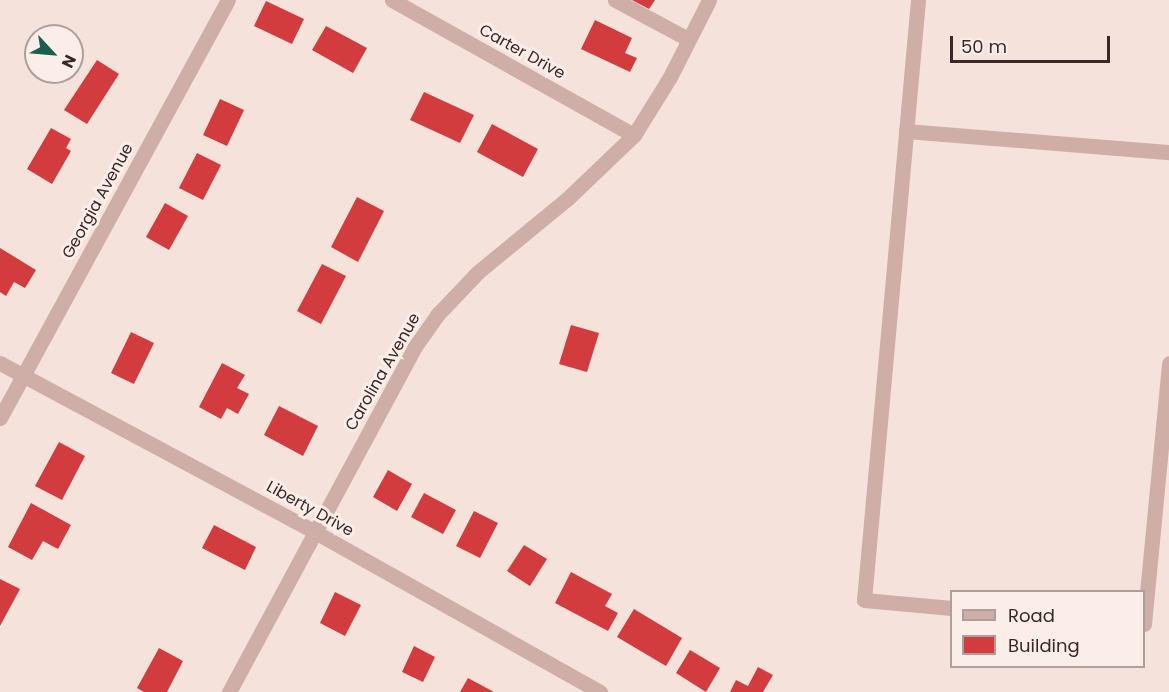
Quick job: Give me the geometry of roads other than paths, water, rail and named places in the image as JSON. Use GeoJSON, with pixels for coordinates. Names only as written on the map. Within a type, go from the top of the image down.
{"type":"FeatureCollection","features":[{"type":"Feature","properties":{"kind":"street","name":"Georgia Avenue"},"geometry":{"type":"LineString","coordinates":[[0,418],[228,0]]}},
{"type":"Feature","properties":{"kind":"street","name":"Carter Drive"},"geometry":{"type":"LineString","coordinates":[[392,0],[634,135]]}},
{"type":"Feature","properties":{"kind":"street"},"geometry":{"type":"LineString","coordinates":[[615,0],[688,39]]}},
{"type":"Feature","properties":{"kind":"street","name":"Carolina Avenue"},"geometry":{"type":"LineString","coordinates":[[229,692],[414,348],[438,314],[478,272],[567,199],[634,135],[670,77],[709,0]]}},
{"type":"Feature","properties":{"kind":"street"},"geometry":{"type":"LineString","coordinates":[[918,0],[864,600],[950,608]]}},
{"type":"Feature","properties":{"kind":"street"},"geometry":{"type":"LineString","coordinates":[[906,131],[1169,152]]}},
{"type":"Feature","properties":{"kind":"street","name":"Liberty Drive"},"geometry":{"type":"LineString","coordinates":[[0,363],[315,532],[600,692]]}},
{"type":"Feature","properties":{"kind":"street"},"geometry":{"type":"LineString","coordinates":[[1145,604],[1169,363]]}}]}
